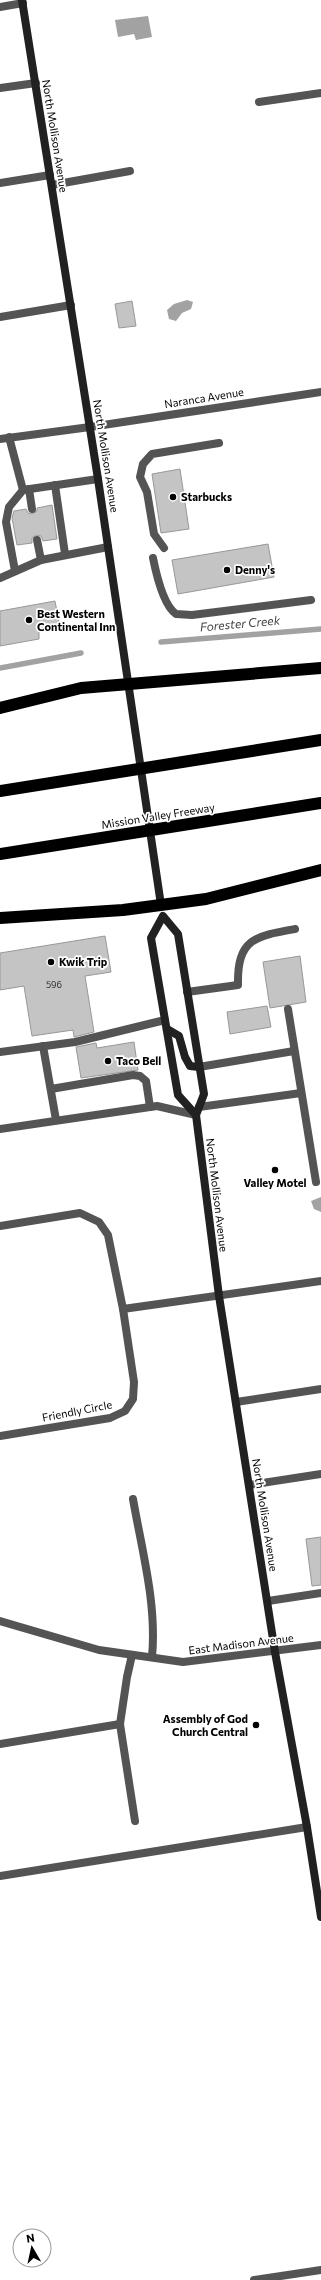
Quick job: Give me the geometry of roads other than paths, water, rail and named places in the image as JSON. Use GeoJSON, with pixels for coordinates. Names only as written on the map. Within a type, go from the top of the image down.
{"type":"FeatureCollection","features":[{"type":"Feature","properties":{"kind":"highway"},"geometry":{"type":"LineString","coordinates":[[0,708],[81,688],[321,668]]}},
{"type":"Feature","properties":{"kind":"highway"},"geometry":{"type":"LineString","coordinates":[[0,792],[321,740]]}},
{"type":"Feature","properties":{"kind":"highway","name":"Mission Valley Freeway"},"geometry":{"type":"LineString","coordinates":[[0,854],[321,803]]}},
{"type":"Feature","properties":{"kind":"highway"},"geometry":{"type":"LineString","coordinates":[[0,918],[123,910],[162,911],[321,870]]}},
{"type":"Feature","properties":{"kind":"main road","name":"North Mollison Avenue"},"geometry":{"type":"LineString","coordinates":[[23,1],[98,479],[162,911],[178,934],[204,1094],[197,1111],[219,1296],[275,1652],[307,1827],[321,1917]]}},
{"type":"Feature","properties":{"kind":"main road"},"geometry":{"type":"LineString","coordinates":[[162,911],[151,938],[178,1095],[197,1111]]}},
{"type":"Feature","properties":{"kind":"main road"},"geometry":{"type":"LineString","coordinates":[[167,1029],[178,1036],[185,1057],[190,1066],[199,1066]]}},
{"type":"Feature","properties":{"kind":"street"},"geometry":{"type":"LineString","coordinates":[[0,7],[23,1]]}},
{"type":"Feature","properties":{"kind":"street"},"geometry":{"type":"LineString","coordinates":[[0,88],[36,83]]}},
{"type":"Feature","properties":{"kind":"street"},"geometry":{"type":"LineString","coordinates":[[259,102],[321,93]]}},
{"type":"Feature","properties":{"kind":"street"},"geometry":{"type":"LineString","coordinates":[[52,185],[130,171]]}},
{"type":"Feature","properties":{"kind":"street"},"geometry":{"type":"LineString","coordinates":[[0,183],[50,174]]}},
{"type":"Feature","properties":{"kind":"street"},"geometry":{"type":"LineString","coordinates":[[0,317],[71,305]]}},
{"type":"Feature","properties":{"kind":"street","name":"Naranca Avenue"},"geometry":{"type":"LineString","coordinates":[[0,439],[321,392]]}},
{"type":"Feature","properties":{"kind":"street"},"geometry":{"type":"LineString","coordinates":[[9,437],[32,508]]}},
{"type":"Feature","properties":{"kind":"street"},"geometry":{"type":"LineString","coordinates":[[164,548],[154,534],[147,492],[140,477],[142,464],[152,454],[219,443]]}},
{"type":"Feature","properties":{"kind":"street"},"geometry":{"type":"LineString","coordinates":[[15,571],[6,522],[9,507],[26,490],[98,479]]}},
{"type":"Feature","properties":{"kind":"street"},"geometry":{"type":"LineString","coordinates":[[55,485],[65,554]]}},
{"type":"Feature","properties":{"kind":"street"},"geometry":{"type":"LineString","coordinates":[[37,540],[41,560]]}},
{"type":"Feature","properties":{"kind":"street"},"geometry":{"type":"LineString","coordinates":[[0,578],[41,560],[65,554],[108,547]]}},
{"type":"Feature","properties":{"kind":"street"},"geometry":{"type":"LineString","coordinates":[[153,558],[156,574],[168,604],[176,614],[192,615],[311,600]]}},
{"type":"Feature","properties":{"kind":"street"},"geometry":{"type":"LineString","coordinates":[[187,992],[238,985],[239,959],[249,944],[261,935],[295,929]]}},
{"type":"Feature","properties":{"kind":"street"},"geometry":{"type":"LineString","coordinates":[[288,1009],[316,1182]]}},
{"type":"Feature","properties":{"kind":"street"},"geometry":{"type":"LineString","coordinates":[[0,1052],[75,1042],[165,1020]]}},
{"type":"Feature","properties":{"kind":"street"},"geometry":{"type":"LineString","coordinates":[[43,1046],[56,1120]]}},
{"type":"Feature","properties":{"kind":"street"},"geometry":{"type":"LineString","coordinates":[[199,1066],[294,1051]]}},
{"type":"Feature","properties":{"kind":"street"},"geometry":{"type":"LineString","coordinates":[[51,1090],[133,1075],[140,1076],[146,1081],[150,1107]]}},
{"type":"Feature","properties":{"kind":"street"},"geometry":{"type":"LineString","coordinates":[[0,1129],[157,1106],[197,1111],[301,1093]]}},
{"type":"Feature","properties":{"kind":"street","name":"Friendly Circle"},"geometry":{"type":"LineString","coordinates":[[0,1226],[80,1213],[100,1222],[108,1235],[123,1309],[134,1382],[133,1399],[125,1411],[110,1418],[0,1436]]}},
{"type":"Feature","properties":{"kind":"street"},"geometry":{"type":"LineString","coordinates":[[123,1309],[321,1281]]}},
{"type":"Feature","properties":{"kind":"street"},"geometry":{"type":"LineString","coordinates":[[236,1402],[321,1389]]}},
{"type":"Feature","properties":{"kind":"street"},"geometry":{"type":"LineString","coordinates":[[249,1485],[321,1474]]}},
{"type":"Feature","properties":{"kind":"street"},"geometry":{"type":"LineString","coordinates":[[133,1499],[153,1611],[154,1634],[152,1657]]}},
{"type":"Feature","properties":{"kind":"street"},"geometry":{"type":"LineString","coordinates":[[268,1601],[321,1594]]}},
{"type":"Feature","properties":{"kind":"street","name":"East Madison Avenue"},"geometry":{"type":"LineString","coordinates":[[0,1621],[98,1650],[183,1662],[275,1652],[321,1645]]}},
{"type":"Feature","properties":{"kind":"street"},"geometry":{"type":"LineString","coordinates":[[132,1654],[120,1724],[135,1820]]}},
{"type":"Feature","properties":{"kind":"street"},"geometry":{"type":"LineString","coordinates":[[0,1744],[120,1724]]}},
{"type":"Feature","properties":{"kind":"street"},"geometry":{"type":"LineString","coordinates":[[0,1876],[307,1827]]}},
{"type":"Feature","properties":{"kind":"street"},"geometry":{"type":"LineString","coordinates":[[254,2280],[321,2270]]}},
{"type":"Feature","properties":{"kind":"waterway","name":"Forester Creek"},"geometry":{"type":"LineString","coordinates":[[161,642],[321,629]]}},
{"type":"Feature","properties":{"kind":"waterway","name":"Forester Creek"},"geometry":{"type":"LineString","coordinates":[[0,668],[81,653]]}},
{"type":"Feature","properties":{"kind":"place","name":"Starbucks"},"geometry":{"type":"Point","coordinates":[173,497]}},
{"type":"Feature","properties":{"kind":"place","name":"Denny's"},"geometry":{"type":"Point","coordinates":[227,570]}},
{"type":"Feature","properties":{"kind":"place","name":"Best Western Continental Inn"},"geometry":{"type":"Point","coordinates":[29,620]}},
{"type":"Feature","properties":{"kind":"place","name":"Kwik Trip"},"geometry":{"type":"Point","coordinates":[51,962]}},
{"type":"Feature","properties":{"kind":"place","name":"Taco Bell"},"geometry":{"type":"Point","coordinates":[108,1061]}},
{"type":"Feature","properties":{"kind":"place","name":"Valley Motel"},"geometry":{"type":"Point","coordinates":[275,1170]}},
{"type":"Feature","properties":{"kind":"place","name":"Assembly of God Church Central"},"geometry":{"type":"Point","coordinates":[256,1725]}}]}
